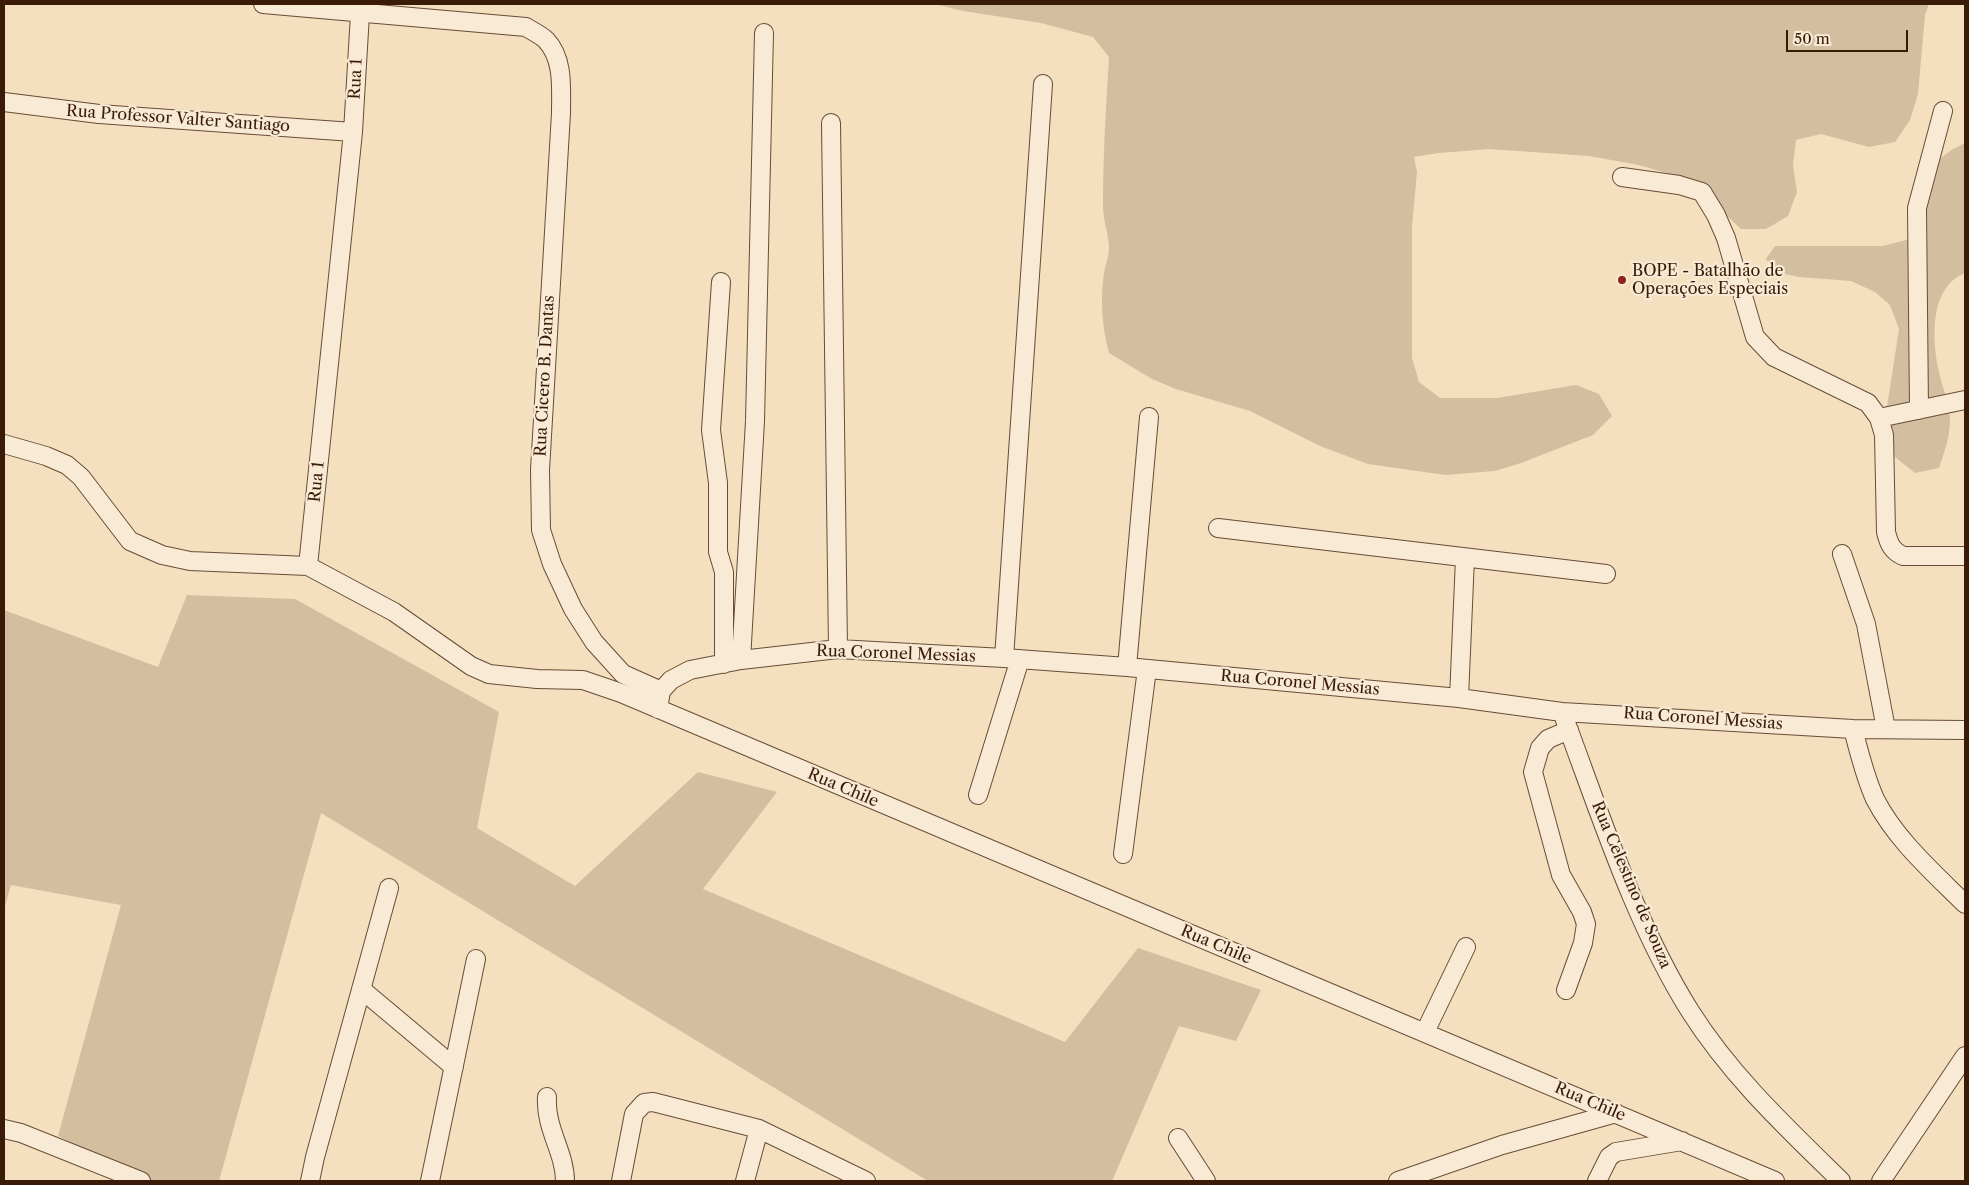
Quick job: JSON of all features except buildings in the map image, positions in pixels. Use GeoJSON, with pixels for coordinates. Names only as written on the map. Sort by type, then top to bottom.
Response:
{"type":"FeatureCollection","features":[{"type":"Feature","properties":{"kind":"street"},"geometry":{"type":"LineString","coordinates":[[263,4],[360,14]]}},
{"type":"Feature","properties":{"kind":"street","name":"Rua Cicero B. Dantas"},"geometry":{"type":"LineString","coordinates":[[360,14],[526,27],[545,39],[556,54],[562,81],[540,470],[541,530],[552,564],[573,609],[594,642],[623,674],[661,691]]}},
{"type":"Feature","properties":{"kind":"street","name":"Rua 1"},"geometry":{"type":"LineString","coordinates":[[308,566],[353,132],[360,14]]}},
{"type":"Feature","properties":{"kind":"street"},"geometry":{"type":"LineString","coordinates":[[741,660],[755,421],[764,33]]}},
{"type":"Feature","properties":{"kind":"street"},"geometry":{"type":"LineString","coordinates":[[978,795],[1012,658],[1043,84]]}},
{"type":"Feature","properties":{"kind":"street","name":"Rua Professor Valter Santiago"},"geometry":{"type":"LineString","coordinates":[[4,102],[99,114],[353,132]]}},
{"type":"Feature","properties":{"kind":"street"},"geometry":{"type":"LineString","coordinates":[[1919,410],[1918,208],[1943,111]]}},
{"type":"Feature","properties":{"kind":"street"},"geometry":{"type":"LineString","coordinates":[[831,123],[838,649]]}},
{"type":"Feature","properties":{"kind":"street"},"geometry":{"type":"LineString","coordinates":[[1622,177],[1678,185],[1702,192],[1716,215],[1726,238],[1755,338],[1774,357],[1868,403],[1879,418],[1884,435],[1886,532],[1889,544],[1895,552],[1903,556],[1965,556]]}},
{"type":"Feature","properties":{"kind":"street"},"geometry":{"type":"LineString","coordinates":[[721,282],[711,430],[718,483],[718,552],[724,572],[724,664]]}},
{"type":"Feature","properties":{"kind":"street"},"geometry":{"type":"LineString","coordinates":[[1879,418],[1965,400]]}},
{"type":"Feature","properties":{"kind":"street"},"geometry":{"type":"LineString","coordinates":[[1127,667],[1149,417]]}},
{"type":"Feature","properties":{"kind":"street"},"geometry":{"type":"LineString","coordinates":[[4,444],[46,456],[67,466],[81,477],[130,541],[162,555],[190,561],[308,566],[394,612],[471,666],[489,674],[537,679],[582,680],[621,693],[658,710],[661,691]]}},
{"type":"Feature","properties":{"kind":"street"},"geometry":{"type":"LineString","coordinates":[[1218,528],[1606,574]]}},
{"type":"Feature","properties":{"kind":"street"},"geometry":{"type":"LineString","coordinates":[[1842,554],[1866,624],[1886,729]]}},
{"type":"Feature","properties":{"kind":"street"},"geometry":{"type":"LineString","coordinates":[[1459,698],[1466,558]]}},
{"type":"Feature","properties":{"kind":"street","name":"Rua Coronel Messias"},"geometry":{"type":"LineString","coordinates":[[661,691],[671,680],[690,670],[741,660],[838,649],[1012,658],[1127,667],[1459,698],[1562,712],[1853,729],[1965,730]]}},
{"type":"Feature","properties":{"kind":"street"},"geometry":{"type":"LineString","coordinates":[[1123,854],[1147,669]]}},
{"type":"Feature","properties":{"kind":"street","name":"Rua Chile"},"geometry":{"type":"LineString","coordinates":[[658,710],[1775,1181]]}},
{"type":"Feature","properties":{"kind":"street","name":"Rua Celestino de Souza"},"geometry":{"type":"LineString","coordinates":[[1562,712],[1639,911],[1665,968],[1690,1012],[1752,1093],[1841,1181]]}},
{"type":"Feature","properties":{"kind":"street"},"geometry":{"type":"LineString","coordinates":[[1853,729],[1875,799],[1892,827],[1918,857],[1965,904]]}},
{"type":"Feature","properties":{"kind":"street"},"geometry":{"type":"LineString","coordinates":[[1566,990],[1583,943],[1586,924],[1582,912],[1561,875],[1533,772],[1540,748],[1548,739],[1569,730]]}},
{"type":"Feature","properties":{"kind":"street"},"geometry":{"type":"LineString","coordinates":[[310,1181],[389,888]]}},
{"type":"Feature","properties":{"kind":"street"},"geometry":{"type":"LineString","coordinates":[[1425,1032],[1466,947]]}},
{"type":"Feature","properties":{"kind":"street"},"geometry":{"type":"LineString","coordinates":[[430,1181],[476,959]]}},
{"type":"Feature","properties":{"kind":"street"},"geometry":{"type":"LineString","coordinates":[[361,989],[454,1067]]}},
{"type":"Feature","properties":{"kind":"street"},"geometry":{"type":"LineString","coordinates":[[1881,1181],[1965,1056]]}},
{"type":"Feature","properties":{"kind":"street"},"geometry":{"type":"LineString","coordinates":[[547,1097],[546,1114],[562,1164],[565,1181]]}},
{"type":"Feature","properties":{"kind":"street"},"geometry":{"type":"LineString","coordinates":[[620,1181],[634,1114],[644,1103],[653,1102],[759,1129],[866,1181]]}},
{"type":"Feature","properties":{"kind":"street"},"geometry":{"type":"LineString","coordinates":[[1398,1181],[1502,1145],[1616,1113]]}},
{"type":"Feature","properties":{"kind":"street"},"geometry":{"type":"LineString","coordinates":[[4,1129],[21,1133],[141,1181]]}},
{"type":"Feature","properties":{"kind":"street"},"geometry":{"type":"LineString","coordinates":[[746,1181],[759,1129]]}},
{"type":"Feature","properties":{"kind":"street"},"geometry":{"type":"LineString","coordinates":[[1178,1138],[1206,1181]]}},
{"type":"Feature","properties":{"kind":"street"},"geometry":{"type":"LineString","coordinates":[[1597,1181],[1609,1157],[1616,1152],[1682,1141]]}},
{"type":"Feature","properties":{"kind":"shaded area"},"geometry":{"type":"Polygon","coordinates":[[[935,4],[1929,4],[1925,15],[1918,94],[1910,120],[1895,142],[1869,147],[1821,134],[1796,140],[1793,165],[1797,192],[1788,216],[1766,229],[1741,229],[1687,179],[1639,165],[1589,156],[1489,149],[1414,157],[1417,172],[1412,226],[1412,358],[1419,382],[1440,398],[1497,398],[1576,385],[1599,394],[1612,416],[1593,435],[1521,463],[1495,471],[1445,475],[1368,464],[1320,446],[1250,411],[1176,389],[1152,379],[1109,353],[1103,323],[1102,303],[1104,273],[1109,251],[1103,206],[1109,57],[1093,37],[1041,23],[963,11],[935,4]]]}},
{"type":"Feature","properties":{"kind":"shaded area"},"geometry":{"type":"Polygon","coordinates":[[[1965,143],[1965,273],[1953,280],[1945,290],[1939,302],[1935,330],[1935,345],[1940,378],[1950,414],[1949,433],[1939,468],[1915,473],[1895,457],[1887,432],[1887,407],[1899,329],[1890,305],[1875,292],[1851,281],[1799,277],[1775,272],[1766,259],[1775,246],[1883,246],[1910,239],[1931,165],[1965,143]]]}},
{"type":"Feature","properties":{"kind":"shaded area"},"geometry":{"type":"Polygon","coordinates":[[[187,595],[295,599],[499,712],[477,828],[575,886],[698,772],[777,792],[703,889],[1065,1042],[1138,948],[1261,990],[1236,1041],[1179,1026],[1112,1181],[928,1181],[321,813],[219,1181],[152,1181],[58,1136],[121,905],[11,885],[4,910],[4,610],[158,667],[187,595]]]}},
{"type":"Feature","properties":{"kind":"place","name":"BOPE - Batalhão de Operações Especiais"},"geometry":{"type":"Point","coordinates":[1622,280]}}]}
